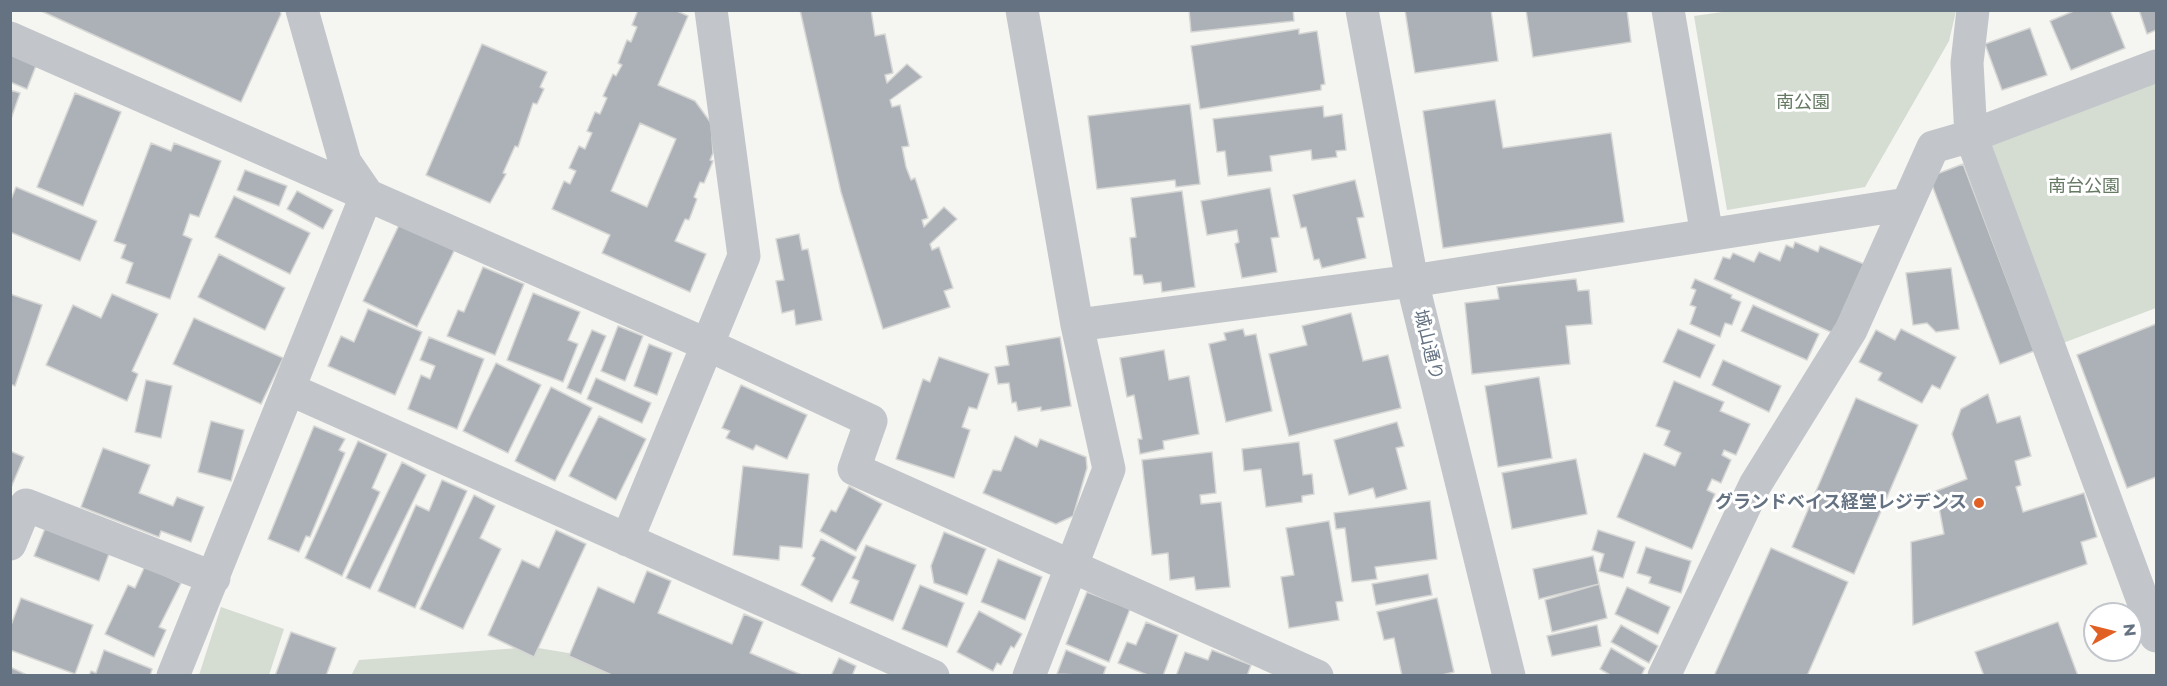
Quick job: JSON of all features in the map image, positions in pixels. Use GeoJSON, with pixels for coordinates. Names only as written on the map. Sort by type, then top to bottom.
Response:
{"type":"FeatureCollection","features":[{"type":"Feature","properties":{"kind":"street"},"geometry":{"type":"LineString","coordinates":[[302,10],[345,162],[367,194]]}},
{"type":"Feature","properties":{"kind":"street"},"geometry":{"type":"LineString","coordinates":[[627,540],[744,256],[711,10]]}},
{"type":"Feature","properties":{"kind":"street"},"geometry":{"type":"LineString","coordinates":[[1022,10],[1077,325],[1109,469],[1029,675]]}},
{"type":"Feature","properties":{"kind":"street","name":"城山通り"},"geometry":{"type":"LineString","coordinates":[[1362,10],[1412,281],[1509,675]]}},
{"type":"Feature","properties":{"kind":"street"},"geometry":{"type":"LineString","coordinates":[[1668,10],[1707,235]]}},
{"type":"Feature","properties":{"kind":"street"},"geometry":{"type":"LineString","coordinates":[[1973,10],[1967,63],[1971,136],[2157,636]]}},
{"type":"Feature","properties":{"kind":"street"},"geometry":{"type":"LineString","coordinates":[[10,38],[708,345],[871,421],[854,469],[1317,675]]}},
{"type":"Feature","properties":{"kind":"street"},"geometry":{"type":"LineString","coordinates":[[1664,675],[1755,486],[1851,330],[1933,147],[1971,136],[2157,66]]}},
{"type":"Feature","properties":{"kind":"street"},"geometry":{"type":"LineString","coordinates":[[173,675],[367,194]]}},
{"type":"Feature","properties":{"kind":"street"},"geometry":{"type":"LineString","coordinates":[[1077,325],[1412,281],[1907,204]]}},
{"type":"Feature","properties":{"kind":"street"},"geometry":{"type":"LineString","coordinates":[[289,389],[933,675]]}},
{"type":"Feature","properties":{"kind":"street"},"geometry":{"type":"LineString","coordinates":[[10,544],[26,505],[214,578]]}},
{"type":"Feature","properties":{"kind":"green space","name":"南公園"},"geometry":{"type":"Polygon","coordinates":[[[1736,10],[1956,11],[1949,41],[1865,187],[1727,210],[1694,16],[1736,10]]]}},
{"type":"Feature","properties":{"kind":"green space","name":"南台公園"},"geometry":{"type":"Polygon","coordinates":[[[2156,83],[2156,308],[2063,343],[1991,143],[2156,83]]]}},
{"type":"Feature","properties":{"kind":"green space"},"geometry":{"type":"Polygon","coordinates":[[[221,607],[284,629],[269,675],[199,675],[221,607]]]}},
{"type":"Feature","properties":{"kind":"green space"},"geometry":{"type":"Polygon","coordinates":[[[532,647],[647,666],[663,676],[351,676],[359,660],[532,647]]]}},
{"type":"Feature","properties":{"kind":"building"},"geometry":{"type":"Polygon","coordinates":[[[39,10],[280,10],[281,14],[241,102],[39,10]]]}},
{"type":"Feature","properties":{"kind":"building"},"geometry":{"type":"Polygon","coordinates":[[[638,10],[675,10],[688,16],[658,85],[695,101],[711,123],[713,153],[710,160],[713,161],[704,183],[700,182],[694,197],[697,199],[689,220],[685,219],[675,241],[706,254],[690,292],[602,253],[610,235],[552,209],[564,181],[570,184],[576,171],[569,168],[579,146],[585,149],[592,133],[587,131],[595,112],[600,114],[607,98],[603,96],[613,74],[616,76],[622,65],[618,63],[627,40],[631,42],[637,27],[632,25],[638,10]],[[640,123],[611,191],[647,207],[676,139],[640,123]]]}},
{"type":"Feature","properties":{"kind":"building"},"geometry":{"type":"Polygon","coordinates":[[[800,10],[871,10],[875,36],[885,34],[893,73],[885,75],[887,83],[907,64],[922,77],[890,100],[892,107],[900,105],[909,146],[902,147],[906,167],[911,180],[915,178],[928,218],[922,220],[924,227],[944,207],[957,219],[930,244],[932,250],[939,247],[953,288],[944,291],[950,307],[883,329],[841,192],[800,10]]]}},
{"type":"Feature","properties":{"kind":"building"},"geometry":{"type":"Polygon","coordinates":[[[1189,10],[1293,10],[1294,21],[1191,32],[1189,10]]]}},
{"type":"Feature","properties":{"kind":"building"},"geometry":{"type":"Polygon","coordinates":[[[1405,10],[1491,10],[1498,61],[1415,73],[1405,10]]]}},
{"type":"Feature","properties":{"kind":"building"},"geometry":{"type":"Polygon","coordinates":[[[1526,10],[1627,10],[1631,42],[1533,57],[1526,10]]]}},
{"type":"Feature","properties":{"kind":"building"},"geometry":{"type":"Polygon","coordinates":[[[2076,10],[2110,10],[2125,48],[2071,70],[2050,21],[2076,10]]]}},
{"type":"Feature","properties":{"kind":"building"},"geometry":{"type":"Polygon","coordinates":[[[2139,10],[2156,10],[2156,30],[2147,34],[2139,10]]]}},
{"type":"Feature","properties":{"kind":"building"},"geometry":{"type":"Polygon","coordinates":[[[2030,28],[2047,75],[2002,90],[1985,44],[2030,28]]]}},
{"type":"Feature","properties":{"kind":"building"},"geometry":{"type":"Polygon","coordinates":[[[1299,29],[1299,34],[1317,31],[1325,84],[1321,85],[1321,90],[1200,109],[1191,46],[1299,29]]]}},
{"type":"Feature","properties":{"kind":"building"},"geometry":{"type":"Polygon","coordinates":[[[482,44],[547,72],[540,87],[544,89],[537,104],[533,103],[518,147],[515,146],[503,173],[506,174],[490,203],[426,175],[482,44]]]}},
{"type":"Feature","properties":{"kind":"building"},"geometry":{"type":"Polygon","coordinates":[[[10,53],[37,63],[27,89],[10,82],[10,53]]]}},
{"type":"Feature","properties":{"kind":"building"},"geometry":{"type":"Polygon","coordinates":[[[10,90],[20,93],[11,119],[10,119],[10,90]]]}},
{"type":"Feature","properties":{"kind":"building"},"geometry":{"type":"Polygon","coordinates":[[[75,93],[121,112],[83,206],[37,187],[75,93]]]}},
{"type":"Feature","properties":{"kind":"building"},"geometry":{"type":"Polygon","coordinates":[[[1495,100],[1503,148],[1611,133],[1624,222],[1443,248],[1423,111],[1495,100]]]}},
{"type":"Feature","properties":{"kind":"building"},"geometry":{"type":"Polygon","coordinates":[[[1190,104],[1200,184],[1176,187],[1175,180],[1097,189],[1088,116],[1190,104]]]}},
{"type":"Feature","properties":{"kind":"building"},"geometry":{"type":"Polygon","coordinates":[[[1323,106],[1324,117],[1342,114],[1346,150],[1336,151],[1337,157],[1312,160],[1311,150],[1270,156],[1272,171],[1228,176],[1225,151],[1217,152],[1213,119],[1323,106]]]}},
{"type":"Feature","properties":{"kind":"building"},"geometry":{"type":"Polygon","coordinates":[[[151,143],[171,151],[174,143],[221,161],[199,217],[190,214],[183,235],[192,239],[170,299],[126,283],[133,263],[121,258],[126,245],[114,241],[151,143]]]}},
{"type":"Feature","properties":{"kind":"building"},"geometry":{"type":"Polygon","coordinates":[[[1963,164],[2034,351],[2000,364],[1929,177],[1963,164]]]}},
{"type":"Feature","properties":{"kind":"building"},"geometry":{"type":"Polygon","coordinates":[[[245,170],[287,186],[279,206],[237,190],[245,170]]]}},
{"type":"Feature","properties":{"kind":"building"},"geometry":{"type":"Polygon","coordinates":[[[1355,180],[1364,217],[1357,218],[1366,258],[1322,268],[1319,259],[1314,260],[1306,227],[1301,228],[1293,195],[1355,180]]]}},
{"type":"Feature","properties":{"kind":"building"},"geometry":{"type":"Polygon","coordinates":[[[16,187],[97,221],[80,261],[10,232],[10,202],[16,187]]]}},
{"type":"Feature","properties":{"kind":"building"},"geometry":{"type":"Polygon","coordinates":[[[1270,188],[1279,237],[1271,238],[1277,272],[1242,278],[1235,244],[1239,242],[1237,230],[1207,235],[1201,201],[1270,188]]]}},
{"type":"Feature","properties":{"kind":"building"},"geometry":{"type":"Polygon","coordinates":[[[297,191],[333,210],[323,229],[287,209],[297,191]]]}},
{"type":"Feature","properties":{"kind":"building"},"geometry":{"type":"Polygon","coordinates":[[[1182,191],[1195,287],[1162,292],[1161,282],[1144,284],[1142,275],[1134,275],[1130,238],[1136,237],[1131,198],[1182,191]]]}},
{"type":"Feature","properties":{"kind":"building"},"geometry":{"type":"Polygon","coordinates":[[[234,196],[310,233],[290,274],[215,237],[234,196]]]}},
{"type":"Feature","properties":{"kind":"building"},"geometry":{"type":"Polygon","coordinates":[[[400,223],[455,249],[417,327],[363,301],[400,223]]]}},
{"type":"Feature","properties":{"kind":"building"},"geometry":{"type":"Polygon","coordinates":[[[799,234],[802,250],[808,249],[822,320],[796,325],[794,310],[782,313],[776,281],[784,280],[776,239],[799,234]]]}},
{"type":"Feature","properties":{"kind":"building"},"geometry":{"type":"Polygon","coordinates":[[[1795,242],[1818,252],[1820,246],[1864,264],[1833,333],[1714,279],[1723,257],[1730,259],[1733,253],[1754,262],[1759,252],[1780,261],[1786,245],[1793,248],[1795,242]]]}},
{"type":"Feature","properties":{"kind":"building"},"geometry":{"type":"Polygon","coordinates":[[[219,254],[285,288],[265,330],[198,297],[219,254]]]}},
{"type":"Feature","properties":{"kind":"building"},"geometry":{"type":"Polygon","coordinates":[[[483,267],[524,284],[495,355],[447,336],[458,310],[464,312],[483,267]]]}},
{"type":"Feature","properties":{"kind":"building"},"geometry":{"type":"Polygon","coordinates":[[[1951,268],[1959,329],[1936,332],[1927,323],[1913,325],[1906,273],[1951,268]]]}},
{"type":"Feature","properties":{"kind":"building"},"geometry":{"type":"Polygon","coordinates":[[[1576,279],[1578,291],[1589,290],[1592,324],[1566,326],[1570,364],[1472,374],[1465,303],[1499,299],[1497,287],[1576,279]]]}},
{"type":"Feature","properties":{"kind":"building"},"geometry":{"type":"Polygon","coordinates":[[[1695,279],[1732,295],[1731,298],[1741,302],[1732,325],[1725,323],[1720,337],[1690,324],[1696,307],[1690,305],[1696,290],[1691,288],[1695,279]]]}},
{"type":"Feature","properties":{"kind":"building"},"geometry":{"type":"Polygon","coordinates":[[[533,293],[580,312],[568,340],[578,344],[563,382],[507,360],[533,293]]]}},
{"type":"Feature","properties":{"kind":"building"},"geometry":{"type":"Polygon","coordinates":[[[10,294],[42,305],[15,386],[10,384],[10,294]]]}},
{"type":"Feature","properties":{"kind":"building"},"geometry":{"type":"Polygon","coordinates":[[[112,294],[158,314],[132,371],[138,374],[127,401],[46,365],[73,305],[101,318],[112,294]]]}},
{"type":"Feature","properties":{"kind":"building"},"geometry":{"type":"Polygon","coordinates":[[[1753,305],[1819,334],[1807,360],[1741,331],[1753,305]]]}},
{"type":"Feature","properties":{"kind":"building"},"geometry":{"type":"Polygon","coordinates":[[[368,309],[422,332],[395,395],[328,366],[341,336],[354,342],[368,309]]]}},
{"type":"Feature","properties":{"kind":"building"},"geometry":{"type":"Polygon","coordinates":[[[1351,313],[1363,361],[1388,355],[1401,408],[1289,436],[1269,354],[1307,345],[1302,326],[1351,313]]]}},
{"type":"Feature","properties":{"kind":"building"},"geometry":{"type":"Polygon","coordinates":[[[194,318],[283,358],[261,404],[173,364],[194,318]]]}},
{"type":"Feature","properties":{"kind":"building"},"geometry":{"type":"Polygon","coordinates":[[[2156,324],[2156,477],[2127,488],[2077,355],[2156,324]]]}},
{"type":"Feature","properties":{"kind":"building"},"geometry":{"type":"Polygon","coordinates":[[[618,326],[643,336],[625,381],[601,371],[618,326]]]}},
{"type":"Feature","properties":{"kind":"building"},"geometry":{"type":"Polygon","coordinates":[[[1243,329],[1245,336],[1256,334],[1272,411],[1226,422],[1209,344],[1226,340],[1224,333],[1243,329]]]}},
{"type":"Feature","properties":{"kind":"building"},"geometry":{"type":"Polygon","coordinates":[[[1678,329],[1715,345],[1700,378],[1663,362],[1678,329]]]}},
{"type":"Feature","properties":{"kind":"building"},"geometry":{"type":"Polygon","coordinates":[[[1901,329],[1956,357],[1940,389],[1932,385],[1922,403],[1878,380],[1882,373],[1859,362],[1876,330],[1895,340],[1901,329]]]}},
{"type":"Feature","properties":{"kind":"building"},"geometry":{"type":"Polygon","coordinates":[[[592,330],[606,336],[581,394],[567,388],[592,330]]]}},
{"type":"Feature","properties":{"kind":"building"},"geometry":{"type":"Polygon","coordinates":[[[429,337],[484,359],[457,429],[408,409],[421,375],[430,379],[435,366],[420,360],[429,337]]]}},
{"type":"Feature","properties":{"kind":"building"},"geometry":{"type":"Polygon","coordinates":[[[1060,337],[1071,406],[1041,411],[1041,407],[1018,411],[1016,402],[1012,403],[1009,383],[998,384],[995,367],[1009,365],[1006,346],[1060,337]]]}},
{"type":"Feature","properties":{"kind":"building"},"geometry":{"type":"Polygon","coordinates":[[[649,344],[672,353],[657,395],[634,386],[649,344]]]}},
{"type":"Feature","properties":{"kind":"building"},"geometry":{"type":"Polygon","coordinates":[[[1164,350],[1169,380],[1189,376],[1199,434],[1163,441],[1164,449],[1140,454],[1138,439],[1142,439],[1134,395],[1127,397],[1120,358],[1164,350]]]}},
{"type":"Feature","properties":{"kind":"building"},"geometry":{"type":"Polygon","coordinates":[[[939,357],[989,374],[977,409],[969,407],[962,427],[970,430],[954,478],[896,459],[923,379],[930,382],[939,357]]]}},
{"type":"Feature","properties":{"kind":"building"},"geometry":{"type":"Polygon","coordinates":[[[1723,360],[1781,386],[1769,412],[1712,385],[1723,360]]]}},
{"type":"Feature","properties":{"kind":"building"},"geometry":{"type":"Polygon","coordinates":[[[496,363],[541,385],[508,453],[463,431],[496,363]]]}},
{"type":"Feature","properties":{"kind":"building"},"geometry":{"type":"Polygon","coordinates":[[[1539,377],[1552,458],[1498,467],[1485,386],[1539,377]]]}},
{"type":"Feature","properties":{"kind":"building"},"geometry":{"type":"Polygon","coordinates":[[[596,378],[651,403],[642,423],[587,399],[596,378]]]}},
{"type":"Feature","properties":{"kind":"building"},"geometry":{"type":"Polygon","coordinates":[[[146,380],[172,386],[161,438],[135,432],[146,380]]]}},
{"type":"Feature","properties":{"kind":"building"},"geometry":{"type":"Polygon","coordinates":[[[1674,381],[1724,402],[1720,411],[1750,424],[1736,455],[1724,450],[1722,455],[1731,460],[1721,483],[1712,479],[1707,490],[1715,494],[1692,549],[1617,517],[1644,453],[1675,466],[1681,453],[1664,445],[1670,431],[1656,426],[1674,381]]]}},
{"type":"Feature","properties":{"kind":"building"},"geometry":{"type":"Polygon","coordinates":[[[741,385],[807,415],[787,459],[756,445],[753,450],[726,438],[730,431],[722,428],[741,385]]]}},
{"type":"Feature","properties":{"kind":"building"},"geometry":{"type":"Polygon","coordinates":[[[551,387],[592,408],[555,481],[515,461],[551,387]]]}},
{"type":"Feature","properties":{"kind":"building","name":"グランドベイス経堂レジデンス"},"geometry":{"type":"Polygon","coordinates":[[[1988,394],[1997,423],[2020,416],[2031,456],[2015,461],[2021,485],[2016,487],[2023,512],[2084,493],[2097,537],[2081,542],[2087,564],[1913,625],[1911,542],[1944,534],[1936,491],[1967,479],[1952,434],[1961,409],[1988,394]]]}},
{"type":"Feature","properties":{"kind":"building"},"geometry":{"type":"Polygon","coordinates":[[[1856,398],[1918,425],[1854,574],[1792,547],[1856,398]]]}},
{"type":"Feature","properties":{"kind":"building"},"geometry":{"type":"Polygon","coordinates":[[[599,416],[646,439],[616,500],[569,476],[599,416]]]}},
{"type":"Feature","properties":{"kind":"building"},"geometry":{"type":"Polygon","coordinates":[[[211,421],[244,430],[231,481],[198,472],[211,421]]]}},
{"type":"Feature","properties":{"kind":"building"},"geometry":{"type":"Polygon","coordinates":[[[1397,422],[1404,446],[1396,448],[1407,489],[1376,498],[1373,488],[1349,495],[1334,440],[1397,422]]]}},
{"type":"Feature","properties":{"kind":"building"},"geometry":{"type":"Polygon","coordinates":[[[314,426],[345,439],[339,450],[345,453],[310,537],[306,536],[299,552],[268,539],[314,426]]]}},
{"type":"Feature","properties":{"kind":"building"},"geometry":{"type":"Polygon","coordinates":[[[1015,436],[1037,447],[1040,439],[1086,457],[1087,468],[1073,516],[1056,524],[983,493],[993,470],[1001,471],[1015,436]]]}},
{"type":"Feature","properties":{"kind":"building"},"geometry":{"type":"Polygon","coordinates":[[[358,441],[387,454],[372,488],[380,492],[342,576],[305,558],[358,441]]]}},
{"type":"Feature","properties":{"kind":"building"},"geometry":{"type":"Polygon","coordinates":[[[1299,442],[1303,475],[1312,474],[1314,494],[1302,496],[1302,502],[1266,507],[1261,469],[1244,471],[1242,449],[1299,442]]]}},
{"type":"Feature","properties":{"kind":"building"},"geometry":{"type":"Polygon","coordinates":[[[103,448],[150,465],[139,493],[173,506],[177,497],[204,507],[191,542],[161,531],[159,537],[81,507],[103,448]]]}},
{"type":"Feature","properties":{"kind":"building"},"geometry":{"type":"Polygon","coordinates":[[[10,451],[24,457],[10,490],[10,451]]]}},
{"type":"Feature","properties":{"kind":"building"},"geometry":{"type":"Polygon","coordinates":[[[1212,452],[1216,493],[1200,495],[1201,504],[1221,502],[1230,587],[1196,590],[1194,577],[1170,580],[1168,553],[1152,555],[1142,460],[1212,452]]]}},
{"type":"Feature","properties":{"kind":"building"},"geometry":{"type":"Polygon","coordinates":[[[1576,459],[1587,514],[1512,529],[1502,473],[1576,459]]]}},
{"type":"Feature","properties":{"kind":"building"},"geometry":{"type":"Polygon","coordinates":[[[402,462],[426,475],[370,589],[346,578],[402,462]]]}},
{"type":"Feature","properties":{"kind":"building"},"geometry":{"type":"Polygon","coordinates":[[[743,466],[809,474],[802,548],[780,546],[779,560],[733,555],[743,466]]]}},
{"type":"Feature","properties":{"kind":"building"},"geometry":{"type":"Polygon","coordinates":[[[442,480],[467,491],[415,608],[378,591],[416,505],[429,511],[442,480]]]}},
{"type":"Feature","properties":{"kind":"building"},"geometry":{"type":"Polygon","coordinates":[[[849,486],[882,504],[856,551],[820,531],[831,510],[836,512],[849,486]]]}},
{"type":"Feature","properties":{"kind":"building"},"geometry":{"type":"Polygon","coordinates":[[[474,495],[495,506],[480,538],[501,549],[463,629],[420,609],[474,495]]]}},
{"type":"Feature","properties":{"kind":"building"},"geometry":{"type":"Polygon","coordinates":[[[1430,501],[1437,559],[1375,567],[1377,579],[1352,582],[1345,528],[1336,529],[1334,513],[1430,501]]]}},
{"type":"Feature","properties":{"kind":"building"},"geometry":{"type":"Polygon","coordinates":[[[1329,521],[1343,601],[1336,602],[1339,620],[1289,628],[1281,577],[1294,575],[1286,528],[1329,521]]]}},
{"type":"Feature","properties":{"kind":"building"},"geometry":{"type":"Polygon","coordinates":[[[46,526],[110,551],[99,581],[34,556],[46,526]]]}},
{"type":"Feature","properties":{"kind":"building"},"geometry":{"type":"Polygon","coordinates":[[[556,530],[586,544],[534,657],[488,635],[522,560],[539,568],[556,530]]]}},
{"type":"Feature","properties":{"kind":"building"},"geometry":{"type":"Polygon","coordinates":[[[1598,530],[1635,542],[1623,578],[1599,571],[1604,554],[1592,550],[1598,530]]]}},
{"type":"Feature","properties":{"kind":"building"},"geometry":{"type":"Polygon","coordinates":[[[944,532],[986,549],[967,595],[934,583],[931,566],[944,532]]]}},
{"type":"Feature","properties":{"kind":"building"},"geometry":{"type":"Polygon","coordinates":[[[821,539],[856,557],[832,602],[801,585],[815,558],[812,556],[821,539]]]}},
{"type":"Feature","properties":{"kind":"building"},"geometry":{"type":"Polygon","coordinates":[[[866,545],[916,565],[893,621],[850,603],[859,581],[852,578],[866,545]]]}},
{"type":"Feature","properties":{"kind":"building"},"geometry":{"type":"Polygon","coordinates":[[[1646,547],[1691,561],[1681,593],[1649,583],[1651,577],[1637,573],[1646,547]]]}},
{"type":"Feature","properties":{"kind":"building"},"geometry":{"type":"Polygon","coordinates":[[[1771,548],[1848,582],[1807,676],[1714,676],[1771,548]]]}},
{"type":"Feature","properties":{"kind":"building"},"geometry":{"type":"Polygon","coordinates":[[[1593,556],[1599,584],[1539,599],[1533,569],[1593,556]]]}},
{"type":"Feature","properties":{"kind":"building"},"geometry":{"type":"Polygon","coordinates":[[[998,559],[1042,577],[1025,620],[981,602],[998,559]]]}},
{"type":"Feature","properties":{"kind":"building"},"geometry":{"type":"Polygon","coordinates":[[[145,566],[181,583],[159,627],[166,630],[154,657],[105,634],[128,585],[135,588],[145,566]]]}},
{"type":"Feature","properties":{"kind":"building"},"geometry":{"type":"Polygon","coordinates":[[[647,571],[671,581],[658,613],[732,644],[744,614],[763,622],[750,653],[804,676],[614,676],[569,656],[598,587],[634,603],[647,571]]]}},
{"type":"Feature","properties":{"kind":"building"},"geometry":{"type":"Polygon","coordinates":[[[1428,574],[1432,595],[1376,605],[1372,584],[1428,574]]]}},
{"type":"Feature","properties":{"kind":"building"},"geometry":{"type":"Polygon","coordinates":[[[1599,584],[1607,618],[1552,632],[1545,600],[1599,584]]]}},
{"type":"Feature","properties":{"kind":"building"},"geometry":{"type":"Polygon","coordinates":[[[920,585],[964,603],[947,647],[902,629],[920,585]]]}},
{"type":"Feature","properties":{"kind":"building"},"geometry":{"type":"Polygon","coordinates":[[[1627,587],[1670,607],[1658,634],[1615,614],[1627,587]]]}},
{"type":"Feature","properties":{"kind":"building"},"geometry":{"type":"Polygon","coordinates":[[[1087,592],[1130,609],[1109,662],[1066,644],[1087,592]]]}},
{"type":"Feature","properties":{"kind":"building"},"geometry":{"type":"Polygon","coordinates":[[[21,598],[93,625],[75,674],[10,650],[10,628],[21,598]]]}},
{"type":"Feature","properties":{"kind":"building"},"geometry":{"type":"Polygon","coordinates":[[[1437,598],[1454,672],[1438,676],[1402,676],[1394,638],[1384,640],[1377,612],[1437,598]]]}},
{"type":"Feature","properties":{"kind":"building"},"geometry":{"type":"Polygon","coordinates":[[[979,611],[1022,634],[1014,648],[1011,646],[1001,665],[997,663],[993,671],[957,652],[979,611]]]}},
{"type":"Feature","properties":{"kind":"building"},"geometry":{"type":"Polygon","coordinates":[[[1146,622],[1178,635],[1163,676],[1150,676],[1118,663],[1127,642],[1136,645],[1146,622]]]}},
{"type":"Feature","properties":{"kind":"building"},"geometry":{"type":"Polygon","coordinates":[[[2058,622],[2078,676],[1984,676],[1975,652],[2058,622]]]}},
{"type":"Feature","properties":{"kind":"building"},"geometry":{"type":"Polygon","coordinates":[[[1597,625],[1601,646],[1552,656],[1547,636],[1597,625]]]}},
{"type":"Feature","properties":{"kind":"building"},"geometry":{"type":"Polygon","coordinates":[[[1621,625],[1658,646],[1649,663],[1611,642],[1621,625]]]}},
{"type":"Feature","properties":{"kind":"building"},"geometry":{"type":"Polygon","coordinates":[[[291,632],[336,648],[326,676],[275,676],[291,632]]]}},
{"type":"Feature","properties":{"kind":"building"},"geometry":{"type":"Polygon","coordinates":[[[1611,648],[1645,668],[1641,676],[1612,676],[1600,669],[1611,648]]]}},
{"type":"Feature","properties":{"kind":"building"},"geometry":{"type":"Polygon","coordinates":[[[104,650],[152,669],[150,676],[89,676],[91,671],[96,673],[104,650]]]}},
{"type":"Feature","properties":{"kind":"building"},"geometry":{"type":"Polygon","coordinates":[[[1066,650],[1106,667],[1103,676],[1057,674],[1066,650]]]}},
{"type":"Feature","properties":{"kind":"building"},"geometry":{"type":"Polygon","coordinates":[[[1212,650],[1251,665],[1247,676],[1176,676],[1185,652],[1208,660],[1212,650]]]}},
{"type":"Feature","properties":{"kind":"building"},"geometry":{"type":"Polygon","coordinates":[[[839,658],[856,666],[852,676],[831,676],[839,658]]]}},
{"type":"Feature","properties":{"kind":"building"},"geometry":{"type":"Polygon","coordinates":[[[10,667],[29,676],[10,676],[10,667]]]}},
{"type":"Feature","properties":{"kind":"place","name":"グランドベイス経堂レジデンス"},"geometry":{"type":"Point","coordinates":[1979,503]}}]}
